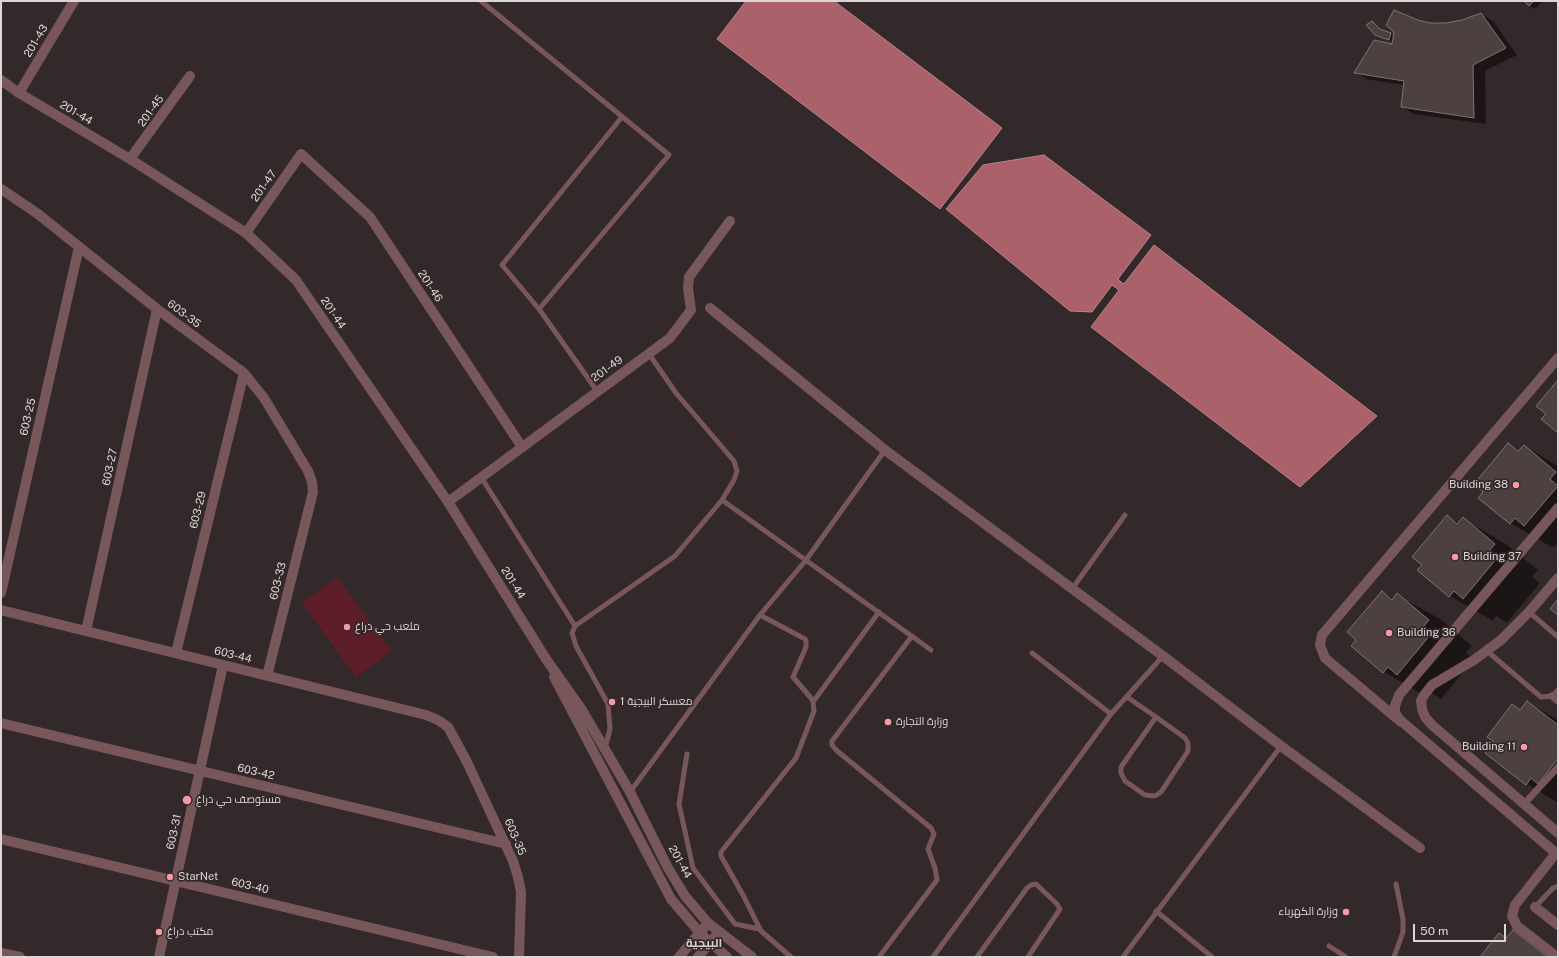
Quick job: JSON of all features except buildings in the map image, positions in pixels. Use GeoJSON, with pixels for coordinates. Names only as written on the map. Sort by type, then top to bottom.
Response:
{"type":"FeatureCollection","features":[{"type":"Feature","properties":{"kind":"street","name":"201-43"},"geometry":{"type":"LineString","coordinates":[[19,93],[74,1]]}},
{"type":"Feature","properties":{"kind":"street","name":"201-45"},"geometry":{"type":"LineString","coordinates":[[130,159],[190,76]]}},
{"type":"Feature","properties":{"kind":"street","name":"201-44"},"geometry":{"type":"LineString","coordinates":[[1,80],[19,93],[130,159],[246,233],[296,280],[448,502],[546,659],[582,710],[630,792],[672,874],[685,896],[708,923],[752,957]]}},
{"type":"Feature","properties":{"kind":"street","name":"201-47"},"geometry":{"type":"LineString","coordinates":[[246,233],[301,154]]}},
{"type":"Feature","properties":{"kind":"street","name":"201-46"},"geometry":{"type":"LineString","coordinates":[[301,154],[370,217],[522,447]]}},
{"type":"Feature","properties":{"kind":"street","name":"603-35"},"geometry":{"type":"LineString","coordinates":[[1,189],[38,214],[157,309],[244,373],[264,398],[308,471],[312,482],[313,492]]}},
{"type":"Feature","properties":{"kind":"street","name":"201-49"},"geometry":{"type":"LineString","coordinates":[[448,502],[670,338],[691,310],[688,288],[689,277],[730,221]]}},
{"type":"Feature","properties":{"kind":"street","name":"603-25"},"geometry":{"type":"LineString","coordinates":[[1,593],[79,247]]}},
{"type":"Feature","properties":{"kind":"street"},"geometry":{"type":"LineString","coordinates":[[710,308],[885,450],[1420,848]]}},
{"type":"Feature","properties":{"kind":"street","name":"603-27"},"geometry":{"type":"LineString","coordinates":[[86,631],[157,309]]}},
{"type":"Feature","properties":{"kind":"street"},"geometry":{"type":"LineString","coordinates":[[1557,957],[1517,926],[1512,916],[1515,905],[1557,854],[1325,658],[1320,645],[1322,635],[1558,358]]}},
{"type":"Feature","properties":{"kind":"street","name":"603-29"},"geometry":{"type":"LineString","coordinates":[[176,653],[244,373]]}},
{"type":"Feature","properties":{"kind":"street","name":"603-33"},"geometry":{"type":"LineString","coordinates":[[267,676],[313,492]]}},
{"type":"Feature","properties":{"kind":"street"},"geometry":{"type":"LineString","coordinates":[[1401,722],[1397,717],[1395,710],[1395,702],[1399,695],[1558,508]]}},
{"type":"Feature","properties":{"kind":"street"},"geometry":{"type":"LineString","coordinates":[[1558,578],[1529,612],[1501,640],[1487,651],[1432,685],[1421,701],[1425,717],[1432,725],[1558,833]]}},
{"type":"Feature","properties":{"kind":"street","name":"603-44"},"geometry":{"type":"LineString","coordinates":[[1,610],[426,715],[438,720],[448,727],[453,735]]}},
{"type":"Feature","properties":{"kind":"street","name":"201-44"},"geometry":{"type":"LineString","coordinates":[[546,659],[559,687],[670,899],[700,933],[727,957]]}},
{"type":"Feature","properties":{"kind":"street","name":"603-31"},"geometry":{"type":"LineString","coordinates":[[159,957],[224,665]]}},
{"type":"Feature","properties":{"kind":"street"},"geometry":{"type":"LineString","coordinates":[[1552,696],[1558,701]]}},
{"type":"Feature","properties":{"kind":"street","name":"603-42"},"geometry":{"type":"LineString","coordinates":[[1,723],[506,844]]}},
{"type":"Feature","properties":{"kind":"street","name":"603-35"},"geometry":{"type":"LineString","coordinates":[[453,735],[506,844],[518,877],[521,892],[519,957]]}},
{"type":"Feature","properties":{"kind":"street"},"geometry":{"type":"LineString","coordinates":[[1524,804],[1558,766]]}},
{"type":"Feature","properties":{"kind":"street","name":"603-40"},"geometry":{"type":"LineString","coordinates":[[1,839],[493,957]]}},
{"type":"Feature","properties":{"kind":"street"},"geometry":{"type":"LineString","coordinates":[[1536,908],[1558,925]]}},
{"type":"Feature","properties":{"kind":"street"},"geometry":{"type":"LineString","coordinates":[[679,957],[708,923]]}},
{"type":"Feature","properties":{"kind":"street"},"geometry":{"type":"LineString","coordinates":[[698,957],[719,932]]}},
{"type":"Feature","properties":{"kind":"street"},"geometry":{"type":"LineString","coordinates":[[1,953],[20,957]]}},
{"type":"Feature","properties":{"kind":"lane"},"geometry":{"type":"LineString","coordinates":[[481,1],[669,155],[539,310]]}},
{"type":"Feature","properties":{"kind":"lane"},"geometry":{"type":"LineString","coordinates":[[597,391],[539,310],[502,265],[622,117]]}},
{"type":"Feature","properties":{"kind":"lane"},"geometry":{"type":"LineString","coordinates":[[605,749],[610,729],[608,704],[576,646],[572,633],[575,626],[675,556],[722,500],[734,480],[737,471],[734,461],[676,393],[649,354]]}},
{"type":"Feature","properties":{"kind":"lane"},"geometry":{"type":"LineString","coordinates":[[630,792],[760,615],[806,560],[885,450]]}},
{"type":"Feature","properties":{"kind":"lane"},"geometry":{"type":"LineString","coordinates":[[481,477],[575,626]]}},
{"type":"Feature","properties":{"kind":"lane"},"geometry":{"type":"LineString","coordinates":[[722,500],[931,650]]}},
{"type":"Feature","properties":{"kind":"lane"},"geometry":{"type":"LineString","coordinates":[[1072,589],[1125,514]]}},
{"type":"Feature","properties":{"kind":"lane"},"geometry":{"type":"LineString","coordinates":[[813,702],[879,612]]}},
{"type":"Feature","properties":{"kind":"lane"},"geometry":{"type":"LineString","coordinates":[[1529,612],[1558,637]]}},
{"type":"Feature","properties":{"kind":"lane"},"geometry":{"type":"LineString","coordinates":[[760,615],[805,639],[806,647],[793,677],[813,702],[814,711],[796,758],[721,854],[759,929],[791,957]]}},
{"type":"Feature","properties":{"kind":"lane"},"geometry":{"type":"LineString","coordinates":[[879,957],[937,880],[935,868],[928,849],[934,834],[931,828],[836,750],[832,745],[832,740],[912,636]]}},
{"type":"Feature","properties":{"kind":"lane"},"geometry":{"type":"LineString","coordinates":[[1487,651],[1541,697],[1552,696],[1558,690]]}},
{"type":"Feature","properties":{"kind":"lane"},"geometry":{"type":"LineString","coordinates":[[1032,653],[1111,714]]}},
{"type":"Feature","properties":{"kind":"lane"},"geometry":{"type":"LineString","coordinates":[[933,957],[1111,714],[1162,656]]}},
{"type":"Feature","properties":{"kind":"lane"},"geometry":{"type":"LineString","coordinates":[[1127,697],[1156,717],[1184,738],[1188,743],[1188,751],[1161,792],[1155,796],[1145,795],[1125,781],[1121,773],[1121,767],[1156,717]]}},
{"type":"Feature","properties":{"kind":"lane"},"geometry":{"type":"LineString","coordinates":[[1123,957],[1281,746]]}},
{"type":"Feature","properties":{"kind":"lane"},"geometry":{"type":"LineString","coordinates":[[687,754],[679,804],[693,868],[735,924],[759,929]]}},
{"type":"Feature","properties":{"kind":"lane"},"geometry":{"type":"LineString","coordinates":[[977,957],[1027,888],[1036,884],[1058,904],[1060,909],[1028,957]]}},
{"type":"Feature","properties":{"kind":"lane"},"geometry":{"type":"LineString","coordinates":[[1394,957],[1403,932],[1403,919],[1396,884]]}},
{"type":"Feature","properties":{"kind":"lane"},"geometry":{"type":"LineString","coordinates":[[1536,908],[1553,888],[1558,886]]}},
{"type":"Feature","properties":{"kind":"lane"},"geometry":{"type":"LineString","coordinates":[[1156,911],[1212,957]]}},
{"type":"Feature","properties":{"kind":"lane"},"geometry":{"type":"LineString","coordinates":[[1329,946],[1346,957]]}},
{"type":"Feature","properties":{"kind":"shaded area"},"geometry":{"type":"Polygon","coordinates":[[[746,1],[834,1],[1002,128],[940,209],[717,39],[746,1]]]}},
{"type":"Feature","properties":{"kind":"shaded area"},"geometry":{"type":"Polygon","coordinates":[[[1044,155],[1151,235],[1118,279],[1121,282],[1124,284],[1154,245],[1377,416],[1300,487],[1091,327],[1119,290],[1112,285],[1092,312],[1070,311],[946,209],[983,165],[1044,155]]]}},
{"type":"Feature","properties":{"kind":"shaded area","name":"ملعب حي دراغ"},"geometry":{"type":"Polygon","coordinates":[[[337,577],[392,651],[356,677],[302,603],[337,577]]]}},
{"type":"Feature","properties":{"kind":"place","name":"Building 38"},"geometry":{"type":"Point","coordinates":[1516,485]}},
{"type":"Feature","properties":{"kind":"place","name":"Building 37"},"geometry":{"type":"Point","coordinates":[1455,557]}},
{"type":"Feature","properties":{"kind":"place","name":"ملعب حي دراغ"},"geometry":{"type":"Point","coordinates":[347,627]}},
{"type":"Feature","properties":{"kind":"place","name":"Building 36"},"geometry":{"type":"Point","coordinates":[1389,633]}},
{"type":"Feature","properties":{"kind":"place","name":"معسكر البيجية 1"},"geometry":{"type":"Point","coordinates":[612,702]}},
{"type":"Feature","properties":{"kind":"place","name":"وزارة التجارة"},"geometry":{"type":"Point","coordinates":[888,722]}},
{"type":"Feature","properties":{"kind":"place","name":"Building 11"},"geometry":{"type":"Point","coordinates":[1524,747]}},
{"type":"Feature","properties":{"kind":"place","name":"مستوصف حي دراغ"},"geometry":{"type":"Point","coordinates":[187,800]}},
{"type":"Feature","properties":{"kind":"place","name":"StarNet"},"geometry":{"type":"Point","coordinates":[170,877]}},
{"type":"Feature","properties":{"kind":"place","name":"وزارة الكهرباء"},"geometry":{"type":"Point","coordinates":[1346,912]}},
{"type":"Feature","properties":{"kind":"place","name":"مكتب دراغ"},"geometry":{"type":"Point","coordinates":[159,932]}},
{"type":"Feature","properties":{"kind":"district","name":"البيجية"},"geometry":{"type":"Point","coordinates":[704,943]}}]}
